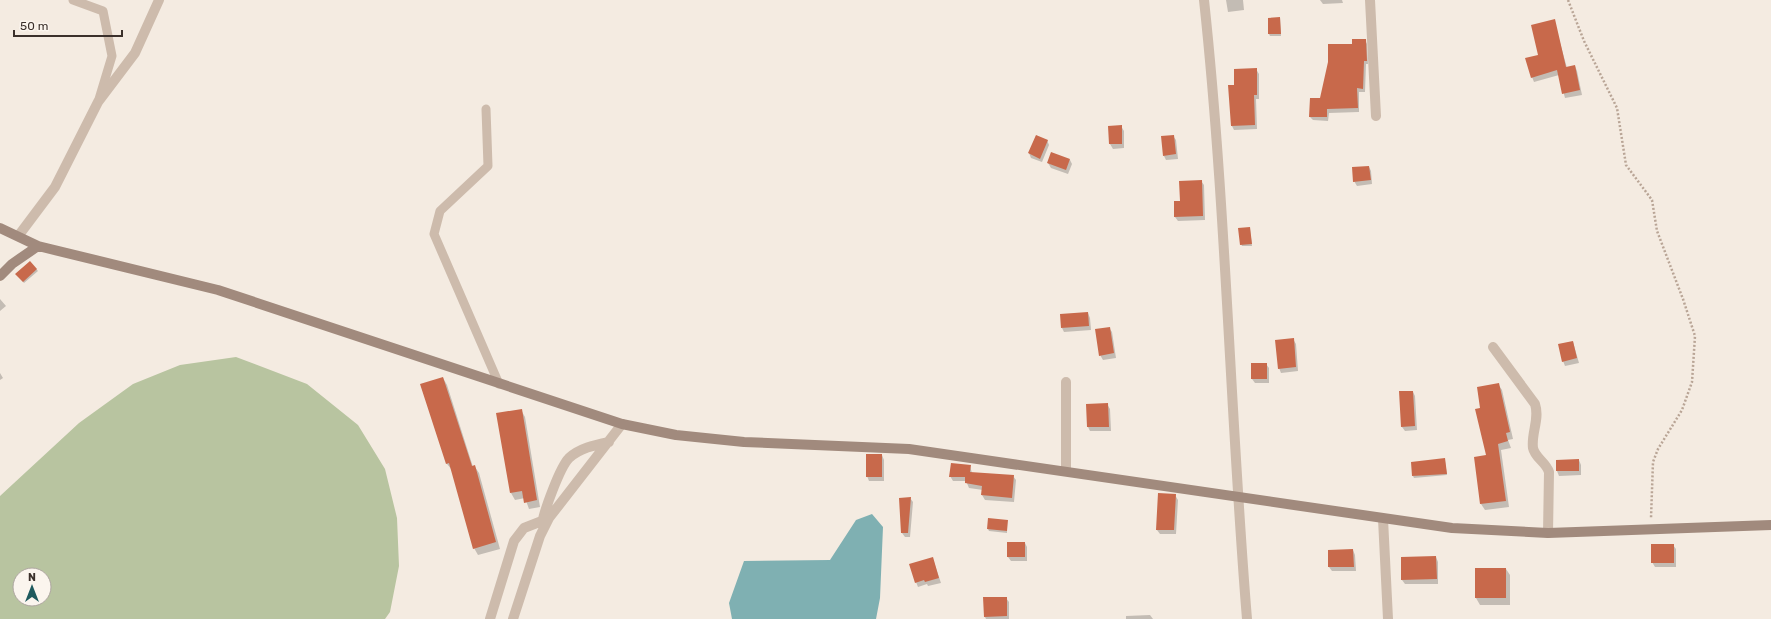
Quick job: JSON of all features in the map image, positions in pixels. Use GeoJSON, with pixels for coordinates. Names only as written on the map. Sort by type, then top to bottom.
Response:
{"type":"FeatureCollection","features":[{"type":"Feature","properties":{"kind":"street"},"geometry":{"type":"LineString","coordinates":[[19,235],[55,187],[98,102],[135,53],[158,0]]}},
{"type":"Feature","properties":{"kind":"street"},"geometry":{"type":"LineString","coordinates":[[1204,0],[1213,83],[1237,496],[1247,619]]}},
{"type":"Feature","properties":{"kind":"street"},"geometry":{"type":"LineString","coordinates":[[1370,0],[1376,116]]}},
{"type":"Feature","properties":{"kind":"street"},"geometry":{"type":"LineString","coordinates":[[0,228],[19,235],[38,246],[218,290],[622,424],[676,436],[744,442],[909,449],[1452,528],[1548,533],[1771,525]]}},
{"type":"Feature","properties":{"kind":"street"},"geometry":{"type":"LineString","coordinates":[[0,276],[12,264],[38,246]]}},
{"type":"Feature","properties":{"kind":"street"},"geometry":{"type":"LineString","coordinates":[[1493,347],[1535,404],[1538,412],[1533,448],[1536,454],[1547,465],[1549,472],[1548,533]]}},
{"type":"Feature","properties":{"kind":"street"},"geometry":{"type":"LineString","coordinates":[[1066,382],[1066,471]]}},
{"type":"Feature","properties":{"kind":"street"},"geometry":{"type":"LineString","coordinates":[[490,619],[514,541],[524,528],[546,519],[622,424]]}},
{"type":"Feature","properties":{"kind":"street"},"geometry":{"type":"LineString","coordinates":[[513,619],[558,478],[569,459],[587,447],[609,442]]}},
{"type":"Feature","properties":{"kind":"street"},"geometry":{"type":"LineString","coordinates":[[1383,519],[1388,619]]}},
{"type":"Feature","properties":{"kind":"lane"},"geometry":{"type":"LineString","coordinates":[[73,0],[103,11],[112,56],[98,102]]}},
{"type":"Feature","properties":{"kind":"lane"},"geometry":{"type":"LineString","coordinates":[[486,109],[488,166],[440,211],[434,234],[499,384]]}},
{"type":"Feature","properties":{"kind":"path"},"geometry":{"type":"LineString","coordinates":[[1568,0],[1584,40],[1617,108],[1626,164],[1652,200],[1657,231],[1683,299],[1695,336],[1692,382],[1682,410],[1658,449],[1653,462],[1651,529]]}},
{"type":"Feature","properties":{"kind":"green space"},"geometry":{"type":"Polygon","coordinates":[[[236,357],[307,384],[358,425],[385,469],[397,518],[399,566],[390,612],[385,619],[0,619],[0,496],[79,423],[133,384],[180,365],[236,357]]]}},
{"type":"Feature","properties":{"kind":"water"},"geometry":{"type":"Polygon","coordinates":[[[872,514],[883,527],[880,598],[876,619],[732,619],[729,603],[744,561],[830,560],[856,520],[872,514]]]}},
{"type":"Feature","properties":{"kind":"building"},"geometry":{"type":"Polygon","coordinates":[[[1280,17],[1281,34],[1268,34],[1268,18],[1280,17]]]}},
{"type":"Feature","properties":{"kind":"building"},"geometry":{"type":"Polygon","coordinates":[[[1555,19],[1566,67],[1575,65],[1580,90],[1562,94],[1557,70],[1531,78],[1525,58],[1538,55],[1531,25],[1555,19]]]}},
{"type":"Feature","properties":{"kind":"building"},"geometry":{"type":"Polygon","coordinates":[[[1352,39],[1366,39],[1367,61],[1364,61],[1363,89],[1357,88],[1358,108],[1327,109],[1327,117],[1309,117],[1310,98],[1320,98],[1328,62],[1328,44],[1352,44],[1352,39]]]}},
{"type":"Feature","properties":{"kind":"building"},"geometry":{"type":"Polygon","coordinates":[[[1257,68],[1257,95],[1254,95],[1255,125],[1231,126],[1228,85],[1234,85],[1234,69],[1257,68]]]}},
{"type":"Feature","properties":{"kind":"building"},"geometry":{"type":"Polygon","coordinates":[[[1122,125],[1122,144],[1109,144],[1108,126],[1122,125]]]}},
{"type":"Feature","properties":{"kind":"building"},"geometry":{"type":"Polygon","coordinates":[[[1036,135],[1048,140],[1040,159],[1028,153],[1036,135]]]}},
{"type":"Feature","properties":{"kind":"building"},"geometry":{"type":"Polygon","coordinates":[[[1174,135],[1176,154],[1163,156],[1161,136],[1174,135]]]}},
{"type":"Feature","properties":{"kind":"building"},"geometry":{"type":"Polygon","coordinates":[[[1051,152],[1070,159],[1066,170],[1047,163],[1051,152]]]}},
{"type":"Feature","properties":{"kind":"building"},"geometry":{"type":"Polygon","coordinates":[[[1369,166],[1371,180],[1353,182],[1352,167],[1369,166]]]}},
{"type":"Feature","properties":{"kind":"building"},"geometry":{"type":"Polygon","coordinates":[[[1202,180],[1203,216],[1174,217],[1174,201],[1180,201],[1179,181],[1202,180]]]}},
{"type":"Feature","properties":{"kind":"building"},"geometry":{"type":"Polygon","coordinates":[[[1250,227],[1252,244],[1240,245],[1238,228],[1250,227]]]}},
{"type":"Feature","properties":{"kind":"building"},"geometry":{"type":"Polygon","coordinates":[[[30,261],[37,269],[23,282],[15,274],[30,261]]]}},
{"type":"Feature","properties":{"kind":"building"},"geometry":{"type":"Polygon","coordinates":[[[1088,312],[1089,326],[1061,328],[1060,314],[1088,312]]]}},
{"type":"Feature","properties":{"kind":"building"},"geometry":{"type":"Polygon","coordinates":[[[1110,327],[1114,353],[1099,356],[1095,329],[1110,327]]]}},
{"type":"Feature","properties":{"kind":"building"},"geometry":{"type":"Polygon","coordinates":[[[1294,338],[1296,367],[1278,369],[1275,340],[1294,338]]]}},
{"type":"Feature","properties":{"kind":"building"},"geometry":{"type":"Polygon","coordinates":[[[1573,341],[1577,358],[1562,362],[1558,344],[1573,341]]]}},
{"type":"Feature","properties":{"kind":"building"},"geometry":{"type":"Polygon","coordinates":[[[1251,363],[1267,363],[1267,379],[1251,379],[1251,363]]]}},
{"type":"Feature","properties":{"kind":"building"},"geometry":{"type":"Polygon","coordinates":[[[443,377],[472,466],[475,465],[496,542],[473,549],[449,463],[446,464],[420,384],[443,377]]]}},
{"type":"Feature","properties":{"kind":"building"},"geometry":{"type":"Polygon","coordinates":[[[1499,383],[1510,432],[1506,433],[1508,441],[1498,444],[1506,501],[1480,504],[1474,457],[1486,455],[1475,409],[1480,408],[1477,387],[1499,383]]]}},
{"type":"Feature","properties":{"kind":"building"},"geometry":{"type":"Polygon","coordinates":[[[1399,391],[1413,391],[1415,426],[1401,427],[1399,391]]]}},
{"type":"Feature","properties":{"kind":"building"},"geometry":{"type":"Polygon","coordinates":[[[1108,403],[1109,427],[1087,427],[1086,404],[1108,403]]]}},
{"type":"Feature","properties":{"kind":"building"},"geometry":{"type":"Polygon","coordinates":[[[522,409],[537,500],[524,503],[522,491],[510,493],[496,413],[522,409]]]}},
{"type":"Feature","properties":{"kind":"building"},"geometry":{"type":"Polygon","coordinates":[[[866,454],[882,454],[882,477],[866,477],[866,454]]]}},
{"type":"Feature","properties":{"kind":"building"},"geometry":{"type":"Polygon","coordinates":[[[1445,458],[1447,474],[1412,476],[1411,462],[1445,458]]]}},
{"type":"Feature","properties":{"kind":"building"},"geometry":{"type":"Polygon","coordinates":[[[1579,459],[1579,471],[1556,471],[1556,460],[1579,459]]]}},
{"type":"Feature","properties":{"kind":"building"},"geometry":{"type":"Polygon","coordinates":[[[951,463],[971,465],[970,472],[1014,475],[1012,498],[981,495],[982,486],[965,483],[965,477],[949,477],[951,463]]]}},
{"type":"Feature","properties":{"kind":"building"},"geometry":{"type":"Polygon","coordinates":[[[1158,493],[1176,494],[1174,530],[1156,530],[1158,493]]]}},
{"type":"Feature","properties":{"kind":"building"},"geometry":{"type":"Polygon","coordinates":[[[911,497],[908,533],[901,533],[899,498],[911,497]]]}},
{"type":"Feature","properties":{"kind":"building"},"geometry":{"type":"Polygon","coordinates":[[[988,518],[1008,520],[1007,531],[987,529],[988,518]]]}},
{"type":"Feature","properties":{"kind":"building"},"geometry":{"type":"Polygon","coordinates":[[[1007,542],[1025,542],[1025,557],[1007,557],[1007,542]]]}},
{"type":"Feature","properties":{"kind":"building"},"geometry":{"type":"Polygon","coordinates":[[[1651,544],[1674,544],[1674,563],[1651,563],[1651,544]]]}},
{"type":"Feature","properties":{"kind":"building"},"geometry":{"type":"Polygon","coordinates":[[[1353,549],[1354,567],[1328,567],[1328,550],[1353,549]]]}},
{"type":"Feature","properties":{"kind":"building"},"geometry":{"type":"Polygon","coordinates":[[[1436,556],[1437,579],[1401,580],[1401,557],[1436,556]]]}},
{"type":"Feature","properties":{"kind":"building"},"geometry":{"type":"Polygon","coordinates":[[[933,557],[939,578],[915,583],[909,564],[933,557]]]}},
{"type":"Feature","properties":{"kind":"building"},"geometry":{"type":"Polygon","coordinates":[[[1475,568],[1506,568],[1506,598],[1475,598],[1475,568]]]}},
{"type":"Feature","properties":{"kind":"building"},"geometry":{"type":"Polygon","coordinates":[[[983,597],[1007,597],[1007,616],[984,617],[983,597]]]}}]}
